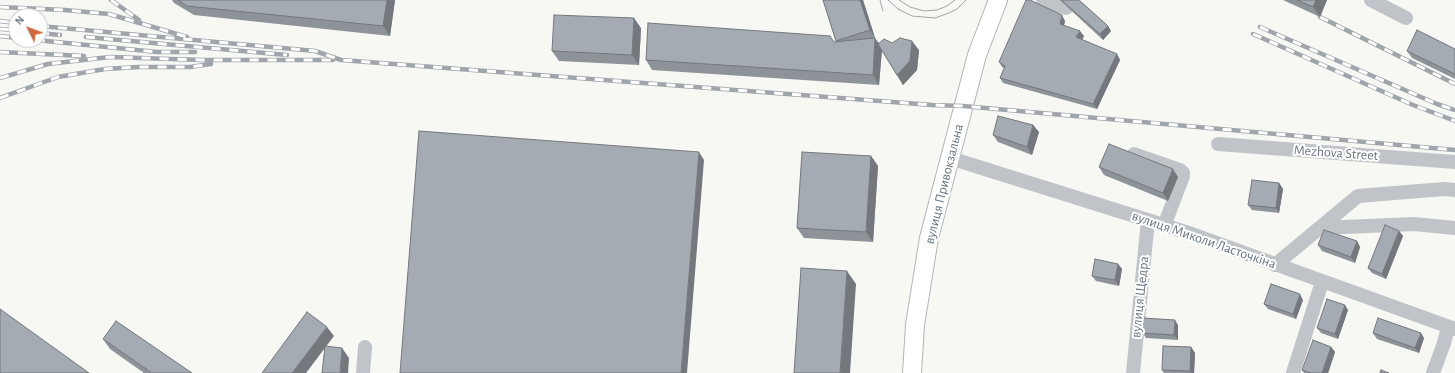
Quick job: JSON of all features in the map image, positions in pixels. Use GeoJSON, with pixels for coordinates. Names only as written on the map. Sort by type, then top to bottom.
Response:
{"type":"FeatureCollection","features":[{"type":"Feature","properties":{"kind":"main road","name":"вулиця Привокзальна"},"geometry":{"type":"LineString","coordinates":[[912,373],[915,325],[929,238],[977,55],[998,0]]}},
{"type":"Feature","properties":{"kind":"street"},"geometry":{"type":"LineString","coordinates":[[1043,0],[1066,8]]}},
{"type":"Feature","properties":{"kind":"street"},"geometry":{"type":"LineString","coordinates":[[1371,0],[1406,18]]}},
{"type":"Feature","properties":{"kind":"street","name":"Mezhova Street"},"geometry":{"type":"LineString","coordinates":[[1218,144],[1455,162]]}},
{"type":"Feature","properties":{"kind":"street"},"geometry":{"type":"LineString","coordinates":[[1134,154],[1183,173],[1164,226]]}},
{"type":"Feature","properties":{"kind":"street","name":"вулиця Миколи Ласточкіна"},"geometry":{"type":"LineString","coordinates":[[950,158],[1148,220],[1452,328]]}},
{"type":"Feature","properties":{"kind":"street"},"geometry":{"type":"LineString","coordinates":[[1275,265],[1358,196],[1444,189],[1455,190]]}},
{"type":"Feature","properties":{"kind":"street","name":"вулиця Щедра"},"geometry":{"type":"LineString","coordinates":[[1133,373],[1148,220]]}},
{"type":"Feature","properties":{"kind":"street"},"geometry":{"type":"LineString","coordinates":[[1321,228],[1414,224],[1455,228]]}},
{"type":"Feature","properties":{"kind":"street"},"geometry":{"type":"LineString","coordinates":[[1293,373],[1322,282]]}},
{"type":"Feature","properties":{"kind":"street"},"geometry":{"type":"LineString","coordinates":[[1433,373],[1444,343],[1452,328]]}},
{"type":"Feature","properties":{"kind":"street"},"geometry":{"type":"LineString","coordinates":[[363,373],[365,347]]}},
{"type":"Feature","properties":{"kind":"building"},"geometry":{"type":"Polygon","coordinates":[[[178,0],[387,0],[383,26],[187,6],[178,0]]]}},
{"type":"Feature","properties":{"kind":"building"},"geometry":{"type":"Polygon","coordinates":[[[823,0],[860,0],[870,30],[836,41],[823,0]]]}},
{"type":"Feature","properties":{"kind":"building"},"geometry":{"type":"Polygon","coordinates":[[[1026,0],[1030,0],[1062,15],[1060,24],[1080,31],[1076,37],[1117,54],[1093,104],[1000,78],[1005,66],[999,62],[1026,0]]]}},
{"type":"Feature","properties":{"kind":"building"},"geometry":{"type":"Polygon","coordinates":[[[1061,0],[1079,0],[1108,26],[1100,34],[1061,0]]]}},
{"type":"Feature","properties":{"kind":"building"},"geometry":{"type":"Polygon","coordinates":[[[1297,0],[1316,0],[1313,7],[1297,0]]]}},
{"type":"Feature","properties":{"kind":"building"},"geometry":{"type":"Polygon","coordinates":[[[554,15],[634,18],[632,55],[552,51],[554,15]]]}},
{"type":"Feature","properties":{"kind":"building"},"geometry":{"type":"Polygon","coordinates":[[[648,23],[830,36],[834,42],[875,38],[873,75],[646,60],[648,23]]]}},
{"type":"Feature","properties":{"kind":"building"},"geometry":{"type":"Polygon","coordinates":[[[1417,30],[1455,49],[1455,74],[1407,51],[1417,30]]]}},
{"type":"Feature","properties":{"kind":"building"},"geometry":{"type":"Polygon","coordinates":[[[900,38],[912,41],[910,61],[897,75],[878,44],[884,39],[892,43],[900,38]]]}},
{"type":"Feature","properties":{"kind":"building"},"geometry":{"type":"Polygon","coordinates":[[[998,116],[1033,125],[1027,147],[993,135],[998,116]]]}},
{"type":"Feature","properties":{"kind":"building"},"geometry":{"type":"Polygon","coordinates":[[[419,131],[699,152],[681,373],[400,373],[419,131]]]}},
{"type":"Feature","properties":{"kind":"building"},"geometry":{"type":"Polygon","coordinates":[[[1109,144],[1173,169],[1163,193],[1099,167],[1109,144]]]}},
{"type":"Feature","properties":{"kind":"building"},"geometry":{"type":"Polygon","coordinates":[[[802,152],[871,156],[866,232],[797,228],[802,152]]]}},
{"type":"Feature","properties":{"kind":"building"},"geometry":{"type":"Polygon","coordinates":[[[1252,180],[1279,183],[1276,208],[1248,205],[1252,180]]]}},
{"type":"Feature","properties":{"kind":"building"},"geometry":{"type":"Polygon","coordinates":[[[1385,225],[1399,231],[1382,274],[1368,268],[1385,225]]]}},
{"type":"Feature","properties":{"kind":"building"},"geometry":{"type":"Polygon","coordinates":[[[1324,230],[1357,241],[1351,257],[1318,245],[1324,230]]]}},
{"type":"Feature","properties":{"kind":"building"},"geometry":{"type":"Polygon","coordinates":[[[1095,259],[1118,264],[1115,280],[1092,276],[1095,259]]]}},
{"type":"Feature","properties":{"kind":"building"},"geometry":{"type":"Polygon","coordinates":[[[801,268],[847,271],[840,373],[794,373],[801,268]]]}},
{"type":"Feature","properties":{"kind":"building"},"geometry":{"type":"Polygon","coordinates":[[[1271,284],[1300,294],[1293,314],[1264,304],[1271,284]]]}},
{"type":"Feature","properties":{"kind":"building"},"geometry":{"type":"Polygon","coordinates":[[[1327,299],[1345,305],[1335,334],[1317,328],[1327,299]]]}},
{"type":"Feature","properties":{"kind":"building"},"geometry":{"type":"Polygon","coordinates":[[[0,309],[89,373],[0,373],[0,309]]]}},
{"type":"Feature","properties":{"kind":"building"},"geometry":{"type":"Polygon","coordinates":[[[307,312],[327,327],[292,373],[262,373],[307,312]]]}},
{"type":"Feature","properties":{"kind":"building"},"geometry":{"type":"Polygon","coordinates":[[[1143,318],[1175,320],[1174,335],[1143,333],[1143,318]]]}},
{"type":"Feature","properties":{"kind":"building"},"geometry":{"type":"Polygon","coordinates":[[[1378,318],[1421,333],[1415,348],[1373,333],[1378,318]]]}},
{"type":"Feature","properties":{"kind":"building"},"geometry":{"type":"Polygon","coordinates":[[[116,321],[192,373],[152,373],[103,339],[116,321]]]}},
{"type":"Feature","properties":{"kind":"building"},"geometry":{"type":"Polygon","coordinates":[[[1313,340],[1331,347],[1322,373],[1311,373],[1302,370],[1313,340]]]}},
{"type":"Feature","properties":{"kind":"building"},"geometry":{"type":"Polygon","coordinates":[[[325,346],[342,348],[340,373],[322,373],[325,346]]]}},
{"type":"Feature","properties":{"kind":"building"},"geometry":{"type":"Polygon","coordinates":[[[1163,346],[1191,347],[1190,371],[1162,370],[1163,346]]]}},
{"type":"Feature","properties":{"kind":"building"},"geometry":{"type":"Polygon","coordinates":[[[1381,370],[1389,373],[1380,373],[1381,370]]]}},
{"type":"Feature","properties":{"kind":"tram line"},"geometry":{"type":"LineString","coordinates":[[880,0],[883,11]]}},
{"type":"Feature","properties":{"kind":"tram line"},"geometry":{"type":"LineString","coordinates":[[888,0],[898,9],[912,16],[935,18],[957,9],[966,0]]}},
{"type":"Feature","properties":{"kind":"tram line"},"geometry":{"type":"LineString","coordinates":[[899,0],[910,7],[924,11],[937,10],[947,6],[955,0]]}},
{"type":"Feature","properties":{"kind":"railway"},"geometry":{"type":"LineString","coordinates":[[111,0],[139,20]]}},
{"type":"Feature","properties":{"kind":"railway"},"geometry":{"type":"LineString","coordinates":[[0,7],[109,14],[187,37]]}},
{"type":"Feature","properties":{"kind":"railway"},"geometry":{"type":"LineString","coordinates":[[1320,17],[1455,84]]}},
{"type":"Feature","properties":{"kind":"railway"},"geometry":{"type":"LineString","coordinates":[[0,21],[8,22]]}},
{"type":"Feature","properties":{"kind":"railway"},"geometry":{"type":"LineString","coordinates":[[48,27],[315,51],[341,60],[932,105],[963,106],[1455,150]]}},
{"type":"Feature","properties":{"kind":"railway"},"geometry":{"type":"LineString","coordinates":[[1260,27],[1437,104],[1455,110]]}},
{"type":"Feature","properties":{"kind":"railway"},"geometry":{"type":"LineString","coordinates":[[0,29],[8,30]]}},
{"type":"Feature","properties":{"kind":"railway"},"geometry":{"type":"LineString","coordinates":[[48,34],[60,35]]}},
{"type":"Feature","properties":{"kind":"railway"},"geometry":{"type":"LineString","coordinates":[[1253,34],[1413,105],[1455,121]]}},
{"type":"Feature","properties":{"kind":"railway"},"geometry":{"type":"LineString","coordinates":[[0,36],[8,37]]}},
{"type":"Feature","properties":{"kind":"railway"},"geometry":{"type":"LineString","coordinates":[[86,37],[287,55]]}},
{"type":"Feature","properties":{"kind":"railway"},"geometry":{"type":"LineString","coordinates":[[48,41],[157,52],[195,52]]}},
{"type":"Feature","properties":{"kind":"railway"},"geometry":{"type":"LineString","coordinates":[[0,52],[84,56]]}},
{"type":"Feature","properties":{"kind":"railway"},"geometry":{"type":"LineString","coordinates":[[0,78],[48,64],[110,57],[202,60],[333,60]]}},
{"type":"Feature","properties":{"kind":"railway"},"geometry":{"type":"LineString","coordinates":[[0,98],[58,77],[105,69],[190,67],[211,64]]}}]}
